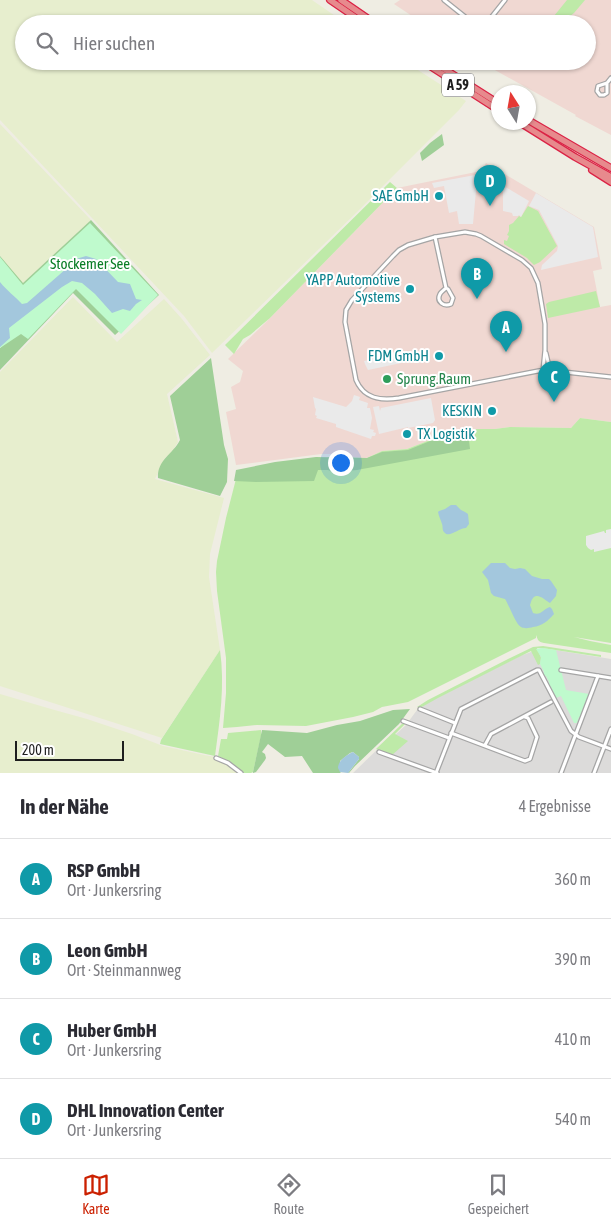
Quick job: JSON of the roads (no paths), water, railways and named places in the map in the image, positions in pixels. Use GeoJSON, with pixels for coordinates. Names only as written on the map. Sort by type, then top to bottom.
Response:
{"type":"FeatureCollection","features":[{"type":"Feature","properties":{"kind":"highway"},"geometry":{"type":"LineString","coordinates":[[330,0],[352,15]]}},
{"type":"Feature","properties":{"kind":"highway"},"geometry":{"type":"LineString","coordinates":[[341,0],[363,15]]}},
{"type":"Feature","properties":{"kind":"highway","name":"A 59"},"geometry":{"type":"LineString","coordinates":[[436,70],[491,105]]}},
{"type":"Feature","properties":{"kind":"highway","name":"A 59"},"geometry":{"type":"LineString","coordinates":[[446,70],[491,98]]}},
{"type":"Feature","properties":{"kind":"highway"},"geometry":{"type":"LineString","coordinates":[[536,125],[611,167]]}},
{"type":"Feature","properties":{"kind":"highway"},"geometry":{"type":"LineString","coordinates":[[532,130],[611,182]]}},
{"type":"Feature","properties":{"kind":"highway"},"geometry":{"type":"LineString","coordinates":[[574,157],[611,177]]}},
{"type":"Feature","properties":{"kind":"street"},"geometry":{"type":"LineString","coordinates":[[444,0],[463,15]]}},
{"type":"Feature","properties":{"kind":"street"},"geometry":{"type":"LineString","coordinates":[[493,15],[505,0]]}},
{"type":"Feature","properties":{"kind":"street"},"geometry":{"type":"LineString","coordinates":[[607,83],[611,78]]}},
{"type":"Feature","properties":{"kind":"street"},"geometry":{"type":"LineString","coordinates":[[543,370],[545,324],[536,277],[532,268],[522,260],[476,234],[460,232],[435,237],[408,245],[399,250],[352,300],[346,310],[345,322],[353,370],[359,387],[372,398],[392,400],[543,370],[611,377]]}},
{"type":"Feature","properties":{"kind":"street"},"geometry":{"type":"LineString","coordinates":[[435,237],[446,288],[453,298],[451,304],[448,305],[442,304],[439,299],[440,294],[446,288]]}},
{"type":"Feature","properties":{"kind":"street"},"geometry":{"type":"LineString","coordinates":[[545,350],[549,366],[552,370]]}},
{"type":"Feature","properties":{"kind":"street"},"geometry":{"type":"LineString","coordinates":[[379,752],[436,773],[459,711],[462,708],[539,670],[571,731],[575,735],[611,749]]}},
{"type":"Feature","properties":{"kind":"street"},"geometry":{"type":"LineString","coordinates":[[561,670],[611,678]]}},
{"type":"Feature","properties":{"kind":"street"},"geometry":{"type":"LineString","coordinates":[[561,773],[598,676]]}},
{"type":"Feature","properties":{"kind":"street"},"geometry":{"type":"LineString","coordinates":[[486,745],[490,735],[551,702]]}},
{"type":"Feature","properties":{"kind":"street"},"geometry":{"type":"LineString","coordinates":[[420,709],[455,723]]}},
{"type":"Feature","properties":{"kind":"street"},"geometry":{"type":"LineString","coordinates":[[451,733],[525,761],[529,760],[538,737],[528,718],[525,717]]}},
{"type":"Feature","properties":{"kind":"street"},"geometry":{"type":"LineString","coordinates":[[404,721],[449,738]]}},
{"type":"Feature","properties":{"kind":"street"},"geometry":{"type":"LineString","coordinates":[[594,773],[611,729]]}},
{"type":"Feature","properties":{"kind":"street"},"geometry":{"type":"LineString","coordinates":[[216,758],[228,763],[241,773]]}},
{"type":"Feature","properties":{"kind":"water","name":"Stockemer See"},"geometry":{"type":"Polygon","coordinates":[[[86,256],[96,259],[118,282],[130,284],[136,299],[142,300],[130,311],[123,309],[112,313],[82,283],[72,281],[9,328],[10,338],[0,347],[0,282],[22,304],[27,303],[67,268],[73,268],[76,259],[86,256]]]}},
{"type":"Feature","properties":{"kind":"water"},"geometry":{"type":"Polygon","coordinates":[[[451,505],[456,505],[468,514],[469,524],[466,528],[446,534],[443,531],[438,512],[451,505]]]}},
{"type":"Feature","properties":{"kind":"water"},"geometry":{"type":"Polygon","coordinates":[[[491,563],[505,563],[510,568],[525,569],[532,576],[549,579],[557,590],[556,596],[550,603],[540,596],[535,596],[530,605],[533,613],[540,613],[550,607],[554,614],[539,626],[522,628],[505,599],[494,596],[491,593],[488,580],[482,572],[491,563]]]}},
{"type":"Feature","properties":{"kind":"water"},"geometry":{"type":"Polygon","coordinates":[[[353,752],[359,759],[348,773],[340,772],[338,768],[339,763],[353,752]]]}},
{"type":"Feature","properties":{"kind":"place","name":"SAE GmbH"},"geometry":{"type":"Point","coordinates":[439,196]}},
{"type":"Feature","properties":{"kind":"place","name":"DHL Innovation Center"},"geometry":{"type":"Point","coordinates":[490,206]}},
{"type":"Feature","properties":{"kind":"place","name":"YAPP Automotive Systems"},"geometry":{"type":"Point","coordinates":[410,289]}},
{"type":"Feature","properties":{"kind":"place","name":"Leon GmbH"},"geometry":{"type":"Point","coordinates":[477,299]}},
{"type":"Feature","properties":{"kind":"place","name":"RSP GmbH"},"geometry":{"type":"Point","coordinates":[506,352]}},
{"type":"Feature","properties":{"kind":"place","name":"FDM GmbH"},"geometry":{"type":"Point","coordinates":[439,356]}},
{"type":"Feature","properties":{"kind":"place","name":"Sprung.Raum"},"geometry":{"type":"Point","coordinates":[387,379]}},
{"type":"Feature","properties":{"kind":"place","name":"Huber GmbH"},"geometry":{"type":"Point","coordinates":[554,402]}},
{"type":"Feature","properties":{"kind":"place","name":"KESKIN"},"geometry":{"type":"Point","coordinates":[492,411]}},
{"type":"Feature","properties":{"kind":"place","name":"TX Logistik"},"geometry":{"type":"Point","coordinates":[407,434]}}]}
